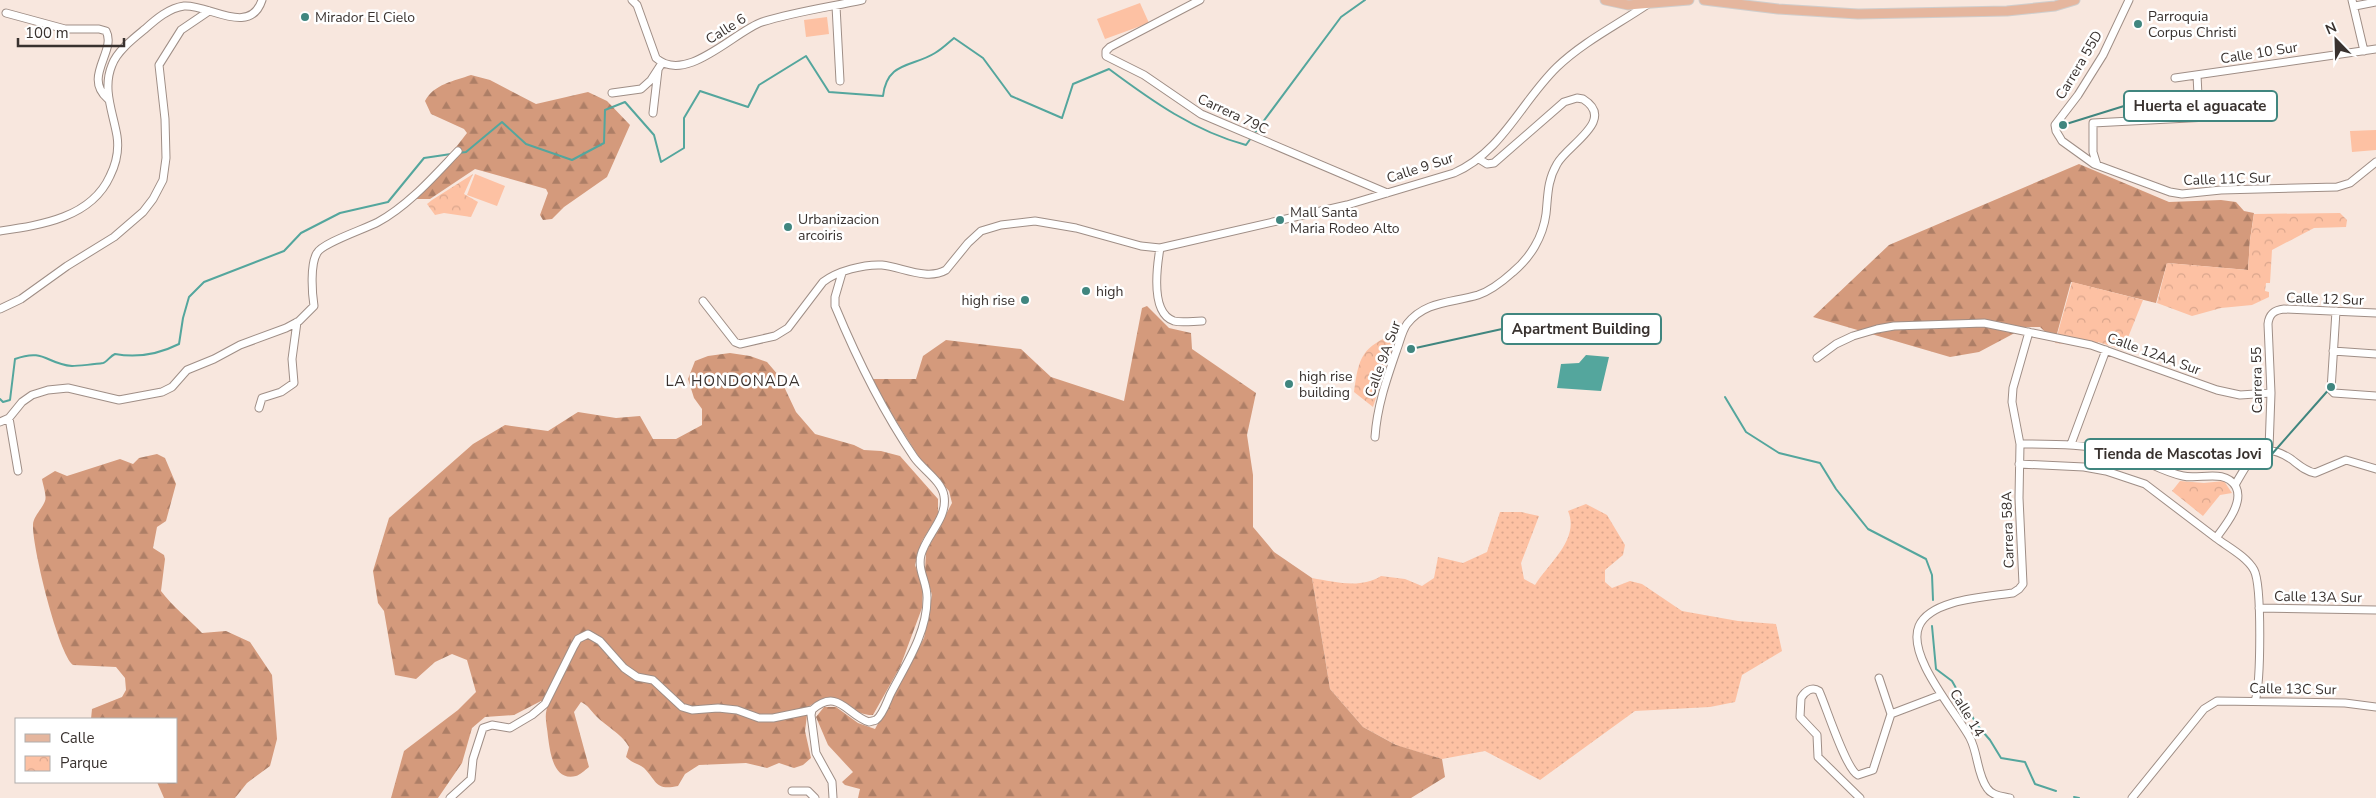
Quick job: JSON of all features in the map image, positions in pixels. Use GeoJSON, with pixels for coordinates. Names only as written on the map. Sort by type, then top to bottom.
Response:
{"type":"FeatureCollection","features":[{"type":"Feature","properties":{"kind":"main road"},"geometry":{"type":"LineString","coordinates":[[1605,0],[1628,5],[1648,4]]}},
{"type":"Feature","properties":{"kind":"main road","name":"Calle 9 Sur"},"geometry":{"type":"LineString","coordinates":[[1648,4],[1689,0]]}},
{"type":"Feature","properties":{"kind":"main road"},"geometry":{"type":"LineString","coordinates":[[1704,0],[1778,9],[1858,14],[2007,11],[2055,6],[2075,0]]}},
{"type":"Feature","properties":{"kind":"street"},"geometry":{"type":"LineString","coordinates":[[0,231],[28,227],[67,215],[85,207],[98,195],[115,167],[117,150],[117,134],[108,99],[112,65],[144,30],[164,14],[180,7],[194,6],[232,17],[244,17],[255,12],[262,0]]}},
{"type":"Feature","properties":{"kind":"street"},"geometry":{"type":"LineString","coordinates":[[632,0],[639,10],[660,65],[653,112]]}},
{"type":"Feature","properties":{"kind":"street","name":"Calle 6"},"geometry":{"type":"LineString","coordinates":[[660,65],[681,64],[704,57],[760,23],[862,0]]}},
{"type":"Feature","properties":{"kind":"street","name":"Carrera 79C"},"geometry":{"type":"LineString","coordinates":[[1200,0],[1110,47],[1106,51],[1107,58],[1144,75],[1201,114],[1387,193]]}},
{"type":"Feature","properties":{"kind":"street","name":"Carrera 55D"},"geometry":{"type":"LineString","coordinates":[[2062,141],[2055,125],[2078,95],[2102,55],[2129,0]]}},
{"type":"Feature","properties":{"kind":"street"},"geometry":{"type":"LineString","coordinates":[[2364,51],[2354,3],[2376,2]]}},
{"type":"Feature","properties":{"kind":"street","name":"Calle 9 Sur"},"geometry":{"type":"LineString","coordinates":[[703,301],[735,342],[740,344],[775,336],[788,328],[823,282],[829,277],[864,266],[881,265],[931,274],[940,273],[946,270],[968,243],[981,231],[1000,225],[1035,221],[1076,228],[1140,246],[1160,248],[1362,201],[1454,173],[1479,159],[1493,146],[1558,67],[1586,44],[1648,4]]}},
{"type":"Feature","properties":{"kind":"street"},"geometry":{"type":"LineString","coordinates":[[836,6],[840,81]]}},
{"type":"Feature","properties":{"kind":"street"},"geometry":{"type":"LineString","coordinates":[[0,309],[21,299],[67,266],[114,237],[143,212],[154,199],[163,180],[166,158],[165,119],[159,66],[181,30],[209,10]]}},
{"type":"Feature","properties":{"kind":"street"},"geometry":{"type":"LineString","coordinates":[[6,13],[65,30],[99,29],[106,31],[108,39],[100,66],[99,80],[101,92],[108,99]]}},
{"type":"Feature","properties":{"kind":"street","name":"Calle 10 Sur"},"geometry":{"type":"LineString","coordinates":[[2175,78],[2376,49]]}},
{"type":"Feature","properties":{"kind":"street"},"geometry":{"type":"LineString","coordinates":[[612,93],[641,89],[651,80],[660,65]]}},
{"type":"Feature","properties":{"kind":"street"},"geometry":{"type":"LineString","coordinates":[[2197,75],[2198,116]]}},
{"type":"Feature","properties":{"kind":"street","name":"Calle 9A Sur"},"geometry":{"type":"LineString","coordinates":[[1375,437],[1382,391],[1405,327],[1416,313],[1436,303],[1479,294],[1492,288],[1514,272],[1529,255],[1541,236],[1546,215],[1546,189],[1554,169],[1565,152],[1590,131],[1594,121],[1592,108],[1588,102],[1581,99],[1567,101],[1494,163],[1486,164],[1479,159]]}},
{"type":"Feature","properties":{"kind":"street"},"geometry":{"type":"LineString","coordinates":[[2097,165],[2093,152],[2093,123],[2198,116],[2246,115]]}},
{"type":"Feature","properties":{"kind":"street","name":"Calle 11C Sur"},"geometry":{"type":"LineString","coordinates":[[2062,141],[2097,165],[2157,188],[2182,194],[2221,190],[2300,190],[2345,185],[2376,162]]}},
{"type":"Feature","properties":{"kind":"street"},"geometry":{"type":"LineString","coordinates":[[0,422],[9,418],[22,402],[32,395],[48,390],[68,388],[119,400],[162,392],[172,387],[187,370],[214,359],[240,345],[297,322],[314,306],[312,293],[314,260],[317,252],[324,246],[357,233],[380,221],[422,187],[458,151]]}},
{"type":"Feature","properties":{"kind":"street"},"geometry":{"type":"LineString","coordinates":[[2089,161],[2093,152]]}},
{"type":"Feature","properties":{"kind":"street"},"geometry":{"type":"LineString","coordinates":[[1362,184],[1365,194],[1362,201]]}},
{"type":"Feature","properties":{"kind":"street"},"geometry":{"type":"LineString","coordinates":[[1160,248],[1156,286],[1164,312],[1175,321],[1202,321]]}},
{"type":"Feature","properties":{"kind":"street"},"geometry":{"type":"LineString","coordinates":[[450,798],[472,779],[472,759],[483,728],[492,725],[510,728],[532,715],[545,704],[578,639],[588,634],[600,641],[624,668],[637,677],[653,680],[682,707],[692,710],[718,708],[737,710],[759,718],[773,718],[812,710],[827,702],[834,701],[869,722],[876,720],[907,667],[921,628],[928,600],[927,590],[920,570],[920,558],[924,544],[939,522],[944,495],[938,484],[922,469],[866,374],[835,306],[835,297],[842,273]]}},
{"type":"Feature","properties":{"kind":"street","name":"Calle 12 Sur"},"geometry":{"type":"LineString","coordinates":[[2273,312],[2284,309],[2376,313]]}},
{"type":"Feature","properties":{"kind":"street"},"geometry":{"type":"LineString","coordinates":[[2336,311],[2332,392],[2376,396]]}},
{"type":"Feature","properties":{"kind":"street","name":"Carrera 55"},"geometry":{"type":"LineString","coordinates":[[2269,449],[2271,393],[2268,324],[2273,312]]}},
{"type":"Feature","properties":{"kind":"street"},"geometry":{"type":"LineString","coordinates":[[259,408],[262,398],[281,392],[294,383],[292,359],[297,322]]}},
{"type":"Feature","properties":{"kind":"street","name":"Calle 12AA Sur"},"geometry":{"type":"LineString","coordinates":[[1817,358],[1829,348],[1853,336],[1894,326],[1984,323],[2106,350],[2217,390],[2240,395],[2271,393]]}},
{"type":"Feature","properties":{"kind":"street","name":"Carrera 58A"},"geometry":{"type":"LineString","coordinates":[[1919,627],[1926,616],[1952,603],[2013,593],[2020,590],[2023,584],[2020,444],[2012,402],[2013,388],[2029,332]]}},
{"type":"Feature","properties":{"kind":"street"},"geometry":{"type":"LineString","coordinates":[[2071,444],[2106,350]]}},
{"type":"Feature","properties":{"kind":"street"},"geometry":{"type":"LineString","coordinates":[[2333,351],[2376,354]]}},
{"type":"Feature","properties":{"kind":"street"},"geometry":{"type":"LineString","coordinates":[[9,418],[18,471]]}},
{"type":"Feature","properties":{"kind":"street"},"geometry":{"type":"LineString","coordinates":[[2020,444],[2071,444],[2126,454],[2184,476],[2220,476],[2229,478],[2238,491],[2232,513],[2216,538]]}},
{"type":"Feature","properties":{"kind":"street"},"geometry":{"type":"LineString","coordinates":[[2235,485],[2254,455],[2269,449],[2278,452],[2301,467],[2315,473],[2346,460],[2376,469]]}},
{"type":"Feature","properties":{"kind":"street"},"geometry":{"type":"LineString","coordinates":[[2019,464],[2084,467],[2106,471],[2145,484],[2250,565],[2255,572],[2258,584],[2259,608],[2259,652],[2255,701]]}},
{"type":"Feature","properties":{"kind":"street","name":"Calle 13A Sur"},"geometry":{"type":"LineString","coordinates":[[2259,608],[2376,610]]}},
{"type":"Feature","properties":{"kind":"street","name":"Calle 14"},"geometry":{"type":"LineString","coordinates":[[1919,627],[1917,641],[1919,650],[1941,695],[1970,739],[1986,788],[1993,794],[2010,798]]}},
{"type":"Feature","properties":{"kind":"street"},"geometry":{"type":"LineString","coordinates":[[1860,798],[1818,758],[1817,735],[1800,717],[1801,698],[1809,690],[1820,691],[1846,757],[1852,770],[1858,775],[1874,770],[1891,714],[1879,678]]}},
{"type":"Feature","properties":{"kind":"street"},"geometry":{"type":"LineString","coordinates":[[1891,714],[1941,695]]}},
{"type":"Feature","properties":{"kind":"street","name":"Calle 13C Sur"},"geometry":{"type":"LineString","coordinates":[[2132,798],[2210,704],[2217,701],[2345,703],[2376,707]]}},
{"type":"Feature","properties":{"kind":"street"},"geometry":{"type":"LineString","coordinates":[[812,710],[816,752],[832,782],[833,798]]}},
{"type":"Feature","properties":{"kind":"street"},"geometry":{"type":"LineString","coordinates":[[792,791],[808,792],[815,798]]}},
{"type":"Feature","properties":{"kind":"green space"},"geometry":{"type":"Polygon","coordinates":[[[1140,3],[1149,23],[1105,39],[1097,19],[1140,3]]]}},
{"type":"Feature","properties":{"kind":"green space"},"geometry":{"type":"Polygon","coordinates":[[[827,17],[829,34],[806,37],[804,20],[827,17]]]}},
{"type":"Feature","properties":{"kind":"green space"},"geometry":{"type":"Polygon","coordinates":[[[471,75],[490,80],[536,104],[588,92],[607,101],[630,125],[607,177],[564,207],[552,219],[543,220],[540,215],[548,193],[546,189],[475,169],[430,199],[416,199],[416,196],[467,133],[464,129],[431,114],[425,101],[439,87],[471,75]]]}},
{"type":"Feature","properties":{"kind":"green space"},"geometry":{"type":"Polygon","coordinates":[[[2376,130],[2376,150],[2352,152],[2350,131],[2376,130]]]}},
{"type":"Feature","properties":{"kind":"green space"},"geometry":{"type":"Polygon","coordinates":[[[2079,164],[2169,202],[2221,200],[2236,202],[2244,211],[2254,213],[2248,270],[2167,263],[2156,303],[2071,282],[2055,341],[2040,327],[2026,327],[1979,352],[1950,357],[1813,317],[1889,245],[2079,164]]]}},
{"type":"Feature","properties":{"kind":"green space"},"geometry":{"type":"Polygon","coordinates":[[[473,174],[464,194],[478,202],[471,217],[444,213],[435,215],[427,204],[473,174]]]}},
{"type":"Feature","properties":{"kind":"green space"},"geometry":{"type":"Polygon","coordinates":[[[475,174],[505,186],[497,206],[467,195],[475,174]]]}},
{"type":"Feature","properties":{"kind":"green space"},"geometry":{"type":"Polygon","coordinates":[[[2340,213],[2347,220],[2346,227],[2314,228],[2272,250],[2270,283],[2266,283],[2265,291],[2269,292],[2269,297],[2252,305],[2221,308],[2192,316],[2157,303],[2167,263],[2248,270],[2254,214],[2340,213]]]}},
{"type":"Feature","properties":{"kind":"green space"},"geometry":{"type":"Polygon","coordinates":[[[2072,282],[2143,300],[2123,350],[2098,342],[2096,350],[2084,346],[2055,343],[2072,282]]]}},
{"type":"Feature","properties":{"kind":"green space"},"geometry":{"type":"Polygon","coordinates":[[[1147,306],[1169,328],[1191,333],[1192,349],[1256,393],[1247,435],[1253,475],[1253,527],[1274,552],[1312,578],[1330,689],[1363,727],[1396,745],[1442,759],[1445,777],[1411,798],[858,798],[860,789],[845,785],[842,782],[853,772],[828,745],[816,717],[824,707],[836,707],[858,723],[875,729],[924,638],[932,595],[925,571],[926,552],[952,503],[949,491],[922,462],[872,383],[872,379],[916,379],[923,356],[946,340],[1021,349],[1051,377],[1124,401],[1142,308],[1147,306]]]}},
{"type":"Feature","properties":{"kind":"green space"},"geometry":{"type":"Polygon","coordinates":[[[1397,332],[1373,407],[1354,392],[1358,369],[1364,354],[1369,348],[1397,332]]]}},
{"type":"Feature","properties":{"kind":"green space"},"geometry":{"type":"Polygon","coordinates":[[[730,353],[750,356],[767,362],[779,376],[796,412],[815,434],[854,445],[864,450],[881,451],[900,456],[938,499],[938,515],[922,541],[915,565],[923,587],[922,608],[900,667],[873,715],[863,714],[836,699],[820,700],[808,707],[805,731],[811,758],[803,765],[794,768],[779,763],[767,768],[746,763],[699,765],[685,774],[678,786],[665,787],[657,784],[644,768],[626,757],[629,747],[626,742],[581,702],[574,712],[589,767],[576,776],[568,777],[562,774],[554,764],[550,750],[546,724],[549,703],[541,701],[514,715],[485,717],[472,728],[462,763],[438,798],[391,798],[404,751],[458,710],[476,692],[467,660],[452,654],[435,662],[416,679],[395,675],[384,611],[378,603],[373,571],[389,518],[473,444],[505,425],[548,431],[578,412],[616,418],[640,416],[653,439],[676,439],[702,425],[702,409],[694,398],[688,379],[695,361],[708,356],[730,353]]]}},
{"type":"Feature","properties":{"kind":"green space"},"geometry":{"type":"Polygon","coordinates":[[[157,454],[165,458],[176,484],[166,521],[157,527],[153,548],[164,555],[165,559],[161,591],[202,633],[226,631],[250,642],[272,675],[277,739],[270,766],[247,783],[235,798],[164,798],[157,783],[178,783],[178,718],[91,718],[92,709],[122,697],[126,690],[125,678],[116,667],[73,665],[60,641],[53,621],[41,575],[33,525],[34,519],[44,504],[45,499],[42,479],[55,471],[67,476],[120,459],[133,464],[139,458],[157,454]]]}},
{"type":"Feature","properties":{"kind":"green space"},"geometry":{"type":"Polygon","coordinates":[[[2180,481],[2204,483],[2224,481],[2232,493],[2220,495],[2203,516],[2172,491],[2180,481]]]}},
{"type":"Feature","properties":{"kind":"green space"},"geometry":{"type":"Polygon","coordinates":[[[1586,504],[1607,515],[1625,545],[1623,555],[1605,570],[1605,582],[1612,588],[1630,581],[1642,584],[1682,611],[1738,621],[1776,624],[1782,651],[1742,675],[1735,702],[1710,707],[1635,711],[1540,780],[1485,751],[1442,759],[1398,746],[1363,727],[1330,689],[1312,578],[1339,583],[1356,583],[1373,580],[1381,576],[1405,579],[1422,586],[1434,578],[1438,557],[1463,563],[1487,552],[1500,512],[1521,512],[1539,516],[1521,563],[1524,579],[1535,585],[1567,541],[1571,521],[1568,511],[1586,504]]]}},
{"type":"Feature","properties":{"kind":"water"},"geometry":{"type":"Polygon","coordinates":[[[1586,355],[1609,357],[1601,391],[1557,388],[1561,364],[1579,363],[1586,355]]]}},
{"type":"Feature","properties":{"kind":"waterway"},"geometry":{"type":"LineString","coordinates":[[1254,134],[1341,17],[1365,0]]}},
{"type":"Feature","properties":{"kind":"waterway"},"geometry":{"type":"LineString","coordinates":[[458,153],[466,152],[502,122],[526,144],[572,160],[604,143],[605,110],[625,102],[654,135],[661,162],[684,148],[684,118],[700,91],[748,107],[759,85],[806,56],[829,92],[883,96],[885,85],[895,71],[935,53],[954,38],[983,58],[1011,96],[1062,118],[1073,84],[1109,69],[1174,114],[1209,132],[1246,145],[1251,138]]}},
{"type":"Feature","properties":{"kind":"waterway"},"geometry":{"type":"LineString","coordinates":[[0,399],[3,402],[10,400],[15,359],[33,355],[72,366],[103,363],[115,354],[131,356],[148,354],[179,344],[189,297],[204,282],[284,251],[301,233],[340,213],[388,202],[424,158],[451,154]]}},
{"type":"Feature","properties":{"kind":"waterway"},"geometry":{"type":"LineString","coordinates":[[1725,397],[1746,432],[1779,453],[1820,463],[1836,489],[1868,529],[1926,559],[1932,575],[1933,600]]}},
{"type":"Feature","properties":{"kind":"waterway"},"geometry":{"type":"LineString","coordinates":[[1932,626],[1936,669],[1952,681],[1977,725],[1990,740],[2001,758],[2025,762],[2035,784],[2056,791]]}},
{"type":"Feature","properties":{"kind":"waterway"},"geometry":{"type":"LineString","coordinates":[[2074,797],[2079,798]]}},
{"type":"Feature","properties":{"kind":"place","name":"Mirador El Cielo"},"geometry":{"type":"Point","coordinates":[305,17]}},
{"type":"Feature","properties":{"kind":"place","name":"Parroquia Corpus Christi"},"geometry":{"type":"Point","coordinates":[2138,24]}},
{"type":"Feature","properties":{"kind":"place","name":"Huerta el aguacate"},"geometry":{"type":"Point","coordinates":[2063,125]}},
{"type":"Feature","properties":{"kind":"place","name":"Mall Santa Maria Rodeo Alto"},"geometry":{"type":"Point","coordinates":[1280,220]}},
{"type":"Feature","properties":{"kind":"place","name":"Urbanizacion arcoiris"},"geometry":{"type":"Point","coordinates":[788,227]}},
{"type":"Feature","properties":{"kind":"place","name":"high"},"geometry":{"type":"Point","coordinates":[1086,291]}},
{"type":"Feature","properties":{"kind":"place","name":"high rise"},"geometry":{"type":"Point","coordinates":[1025,300]}},
{"type":"Feature","properties":{"kind":"place","name":"Apartment Building"},"geometry":{"type":"Point","coordinates":[1411,349]}},
{"type":"Feature","properties":{"kind":"place","name":"high rise building"},"geometry":{"type":"Point","coordinates":[1289,384]}},
{"type":"Feature","properties":{"kind":"place","name":"Tienda de Mascotas Jovi"},"geometry":{"type":"Point","coordinates":[2331,387]}},
{"type":"Feature","properties":{"kind":"district","name":"LA HONDONADA"},"geometry":{"type":"Point","coordinates":[733,381]}}]}
